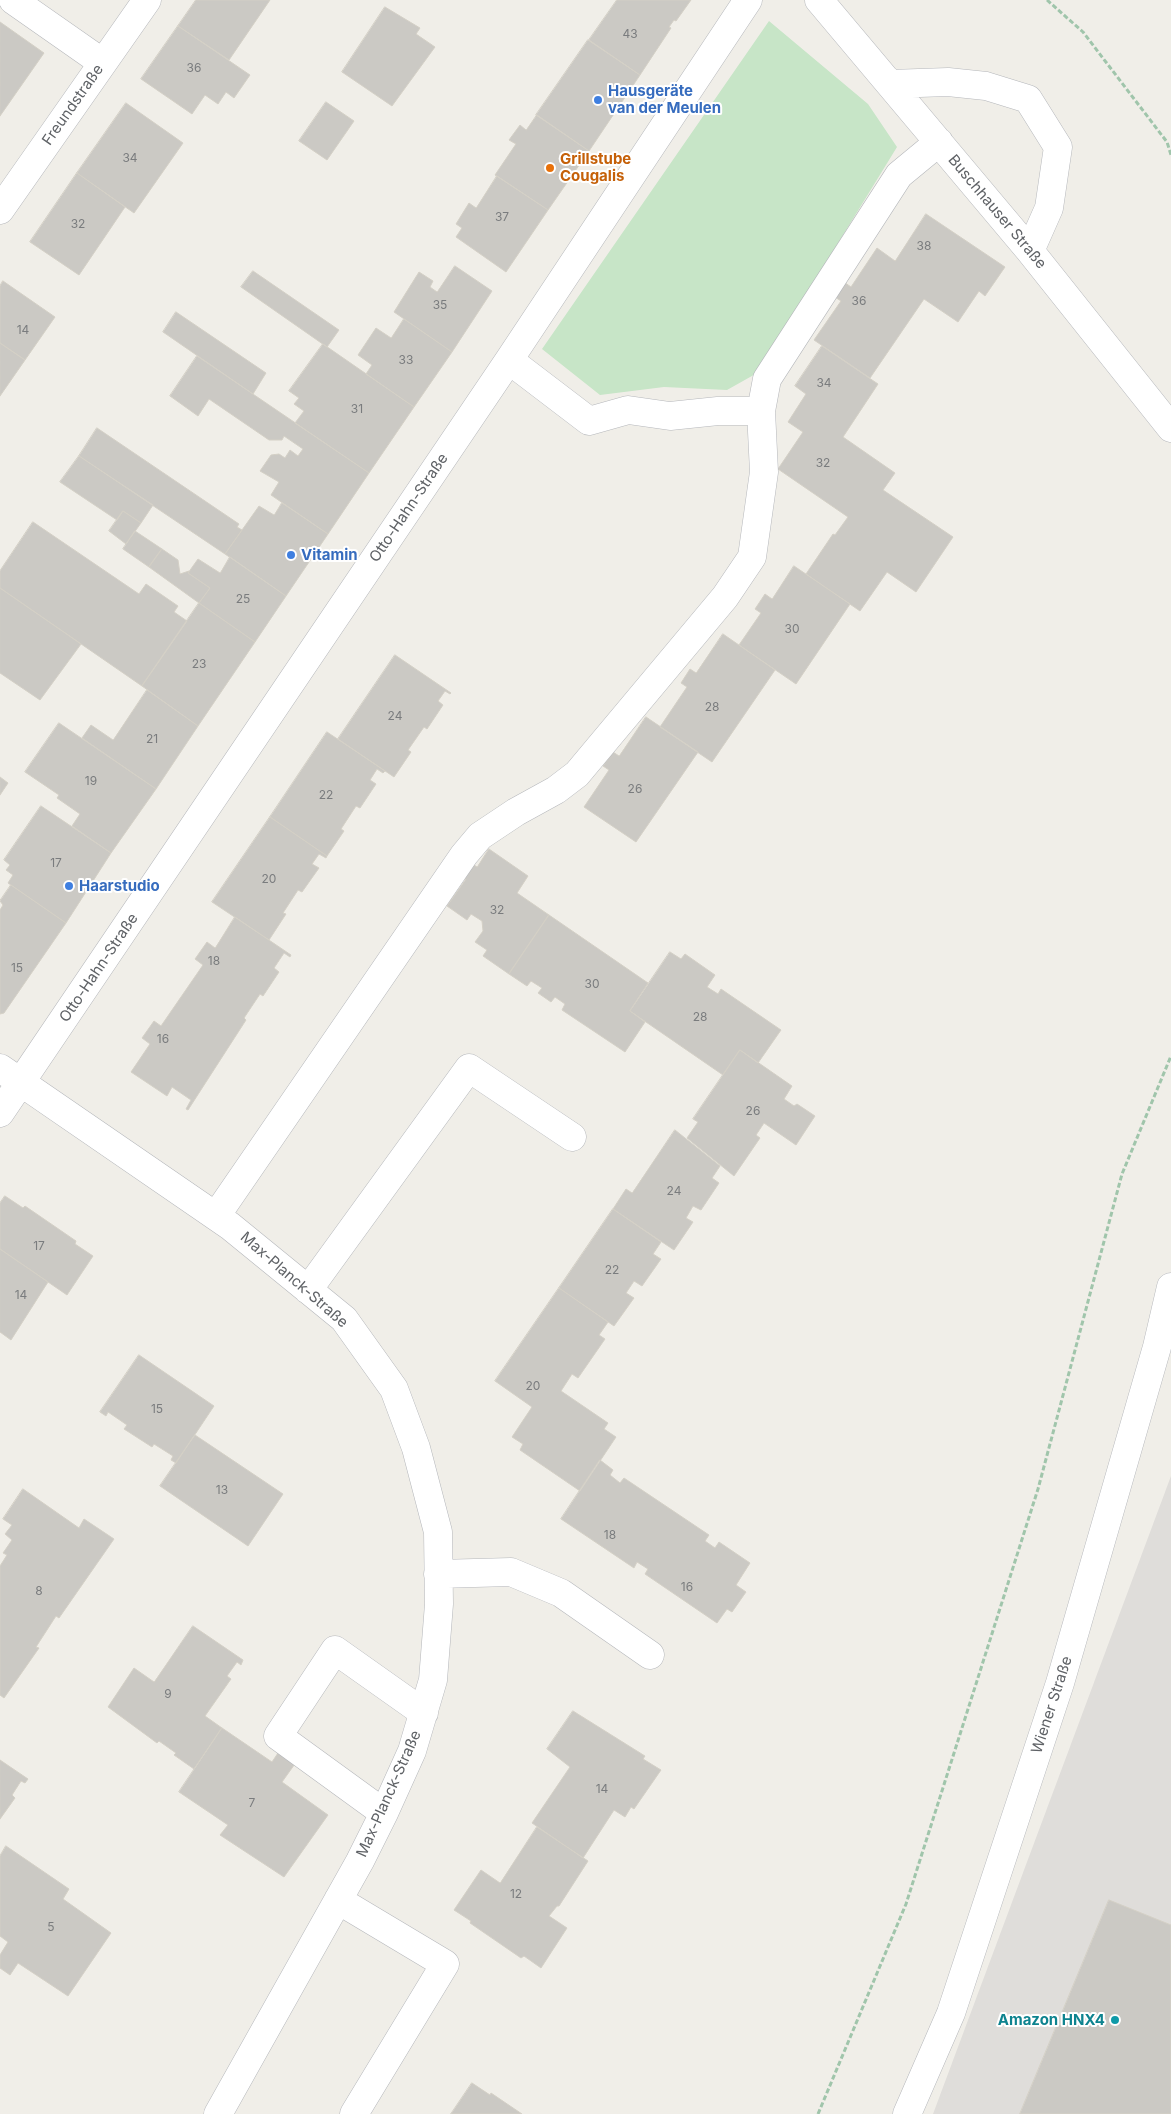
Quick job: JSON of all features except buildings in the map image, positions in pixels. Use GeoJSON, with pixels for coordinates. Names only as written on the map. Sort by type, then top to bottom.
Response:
{"type":"FeatureCollection","features":[{"type":"Feature","properties":{"kind":"street"},"geometry":{"type":"LineString","coordinates":[[13,0],[103,63]]}},
{"type":"Feature","properties":{"kind":"street","name":"Freundstraße"},"geometry":{"type":"LineString","coordinates":[[0,210],[147,0]]}},
{"type":"Feature","properties":{"kind":"street","name":"Otto-Hahn-Straße"},"geometry":{"type":"LineString","coordinates":[[0,1114],[11,1075],[509,360],[748,0]]}},
{"type":"Feature","properties":{"kind":"street","name":"Buschhauser Straße"},"geometry":{"type":"LineString","coordinates":[[819,0],[1030,251],[1171,428]]}},
{"type":"Feature","properties":{"kind":"street"},"geometry":{"type":"LineString","coordinates":[[890,84],[948,82],[986,86],[1028,100],[1058,148],[1049,208],[1030,251]]}},
{"type":"Feature","properties":{"kind":"street"},"geometry":{"type":"LineString","coordinates":[[216,1216],[464,855],[480,836],[516,812],[556,790],[577,774],[725,597],[752,558],[764,472],[761,411],[767,379],[899,175],[938,142]]}},
{"type":"Feature","properties":{"kind":"street"},"geometry":{"type":"LineString","coordinates":[[509,360],[589,421],[628,410],[670,416],[718,411],[761,411]]}},
{"type":"Feature","properties":{"kind":"street"},"geometry":{"type":"LineString","coordinates":[[308,1290],[469,1068],[572,1137]]}},
{"type":"Feature","properties":{"kind":"street","name":"Max-Planck-Straße"},"geometry":{"type":"LineString","coordinates":[[11,1075],[216,1216],[344,1319],[394,1389],[416,1448],[438,1532],[439,1604],[434,1680],[412,1751],[384,1813],[338,1900],[218,2114]]}},
{"type":"Feature","properties":{"kind":"street","name":"Wiener Straße"},"geometry":{"type":"LineString","coordinates":[[906,2114],[951,2013],[1060,1683],[1157,1347],[1171,1287]]}},
{"type":"Feature","properties":{"kind":"street"},"geometry":{"type":"LineString","coordinates":[[438,1574],[511,1572],[561,1593],[650,1655]]}},
{"type":"Feature","properties":{"kind":"street"},"geometry":{"type":"LineString","coordinates":[[384,1813],[278,1736],[335,1650],[424,1713]]}},
{"type":"Feature","properties":{"kind":"street"},"geometry":{"type":"LineString","coordinates":[[338,1900],[445,1964],[354,2114]]}},
{"type":"Feature","properties":{"kind":"path"},"geometry":{"type":"LineString","coordinates":[[1047,0],[1083,32],[1167,142],[1171,155]]}},
{"type":"Feature","properties":{"kind":"path"},"geometry":{"type":"LineString","coordinates":[[818,2114],[906,1904],[1038,1489],[1122,1174],[1171,1056]]}},
{"type":"Feature","properties":{"kind":"shaded area"},"geometry":{"type":"Polygon","coordinates":[[[1171,1476],[1171,2114],[933,2114],[1171,1476]]]}},
{"type":"Feature","properties":{"kind":"green space"},"geometry":{"type":"Polygon","coordinates":[[[769,21],[868,104],[897,147],[759,372],[727,390],[664,387],[600,395],[542,349],[769,21]]]}},
{"type":"Feature","properties":{"kind":"place","name":"Hausgeräte van der Meulen"},"geometry":{"type":"Point","coordinates":[598,100]}},
{"type":"Feature","properties":{"kind":"place","name":"Grillstube Cougalis"},"geometry":{"type":"Point","coordinates":[550,168]}},
{"type":"Feature","properties":{"kind":"place","name":"Vitamin"},"geometry":{"type":"Point","coordinates":[291,555]}},
{"type":"Feature","properties":{"kind":"place","name":"Haarstudio"},"geometry":{"type":"Point","coordinates":[69,886]}},
{"type":"Feature","properties":{"kind":"place","name":"Amazon HNX4"},"geometry":{"type":"Point","coordinates":[1115,2020]}}]}
